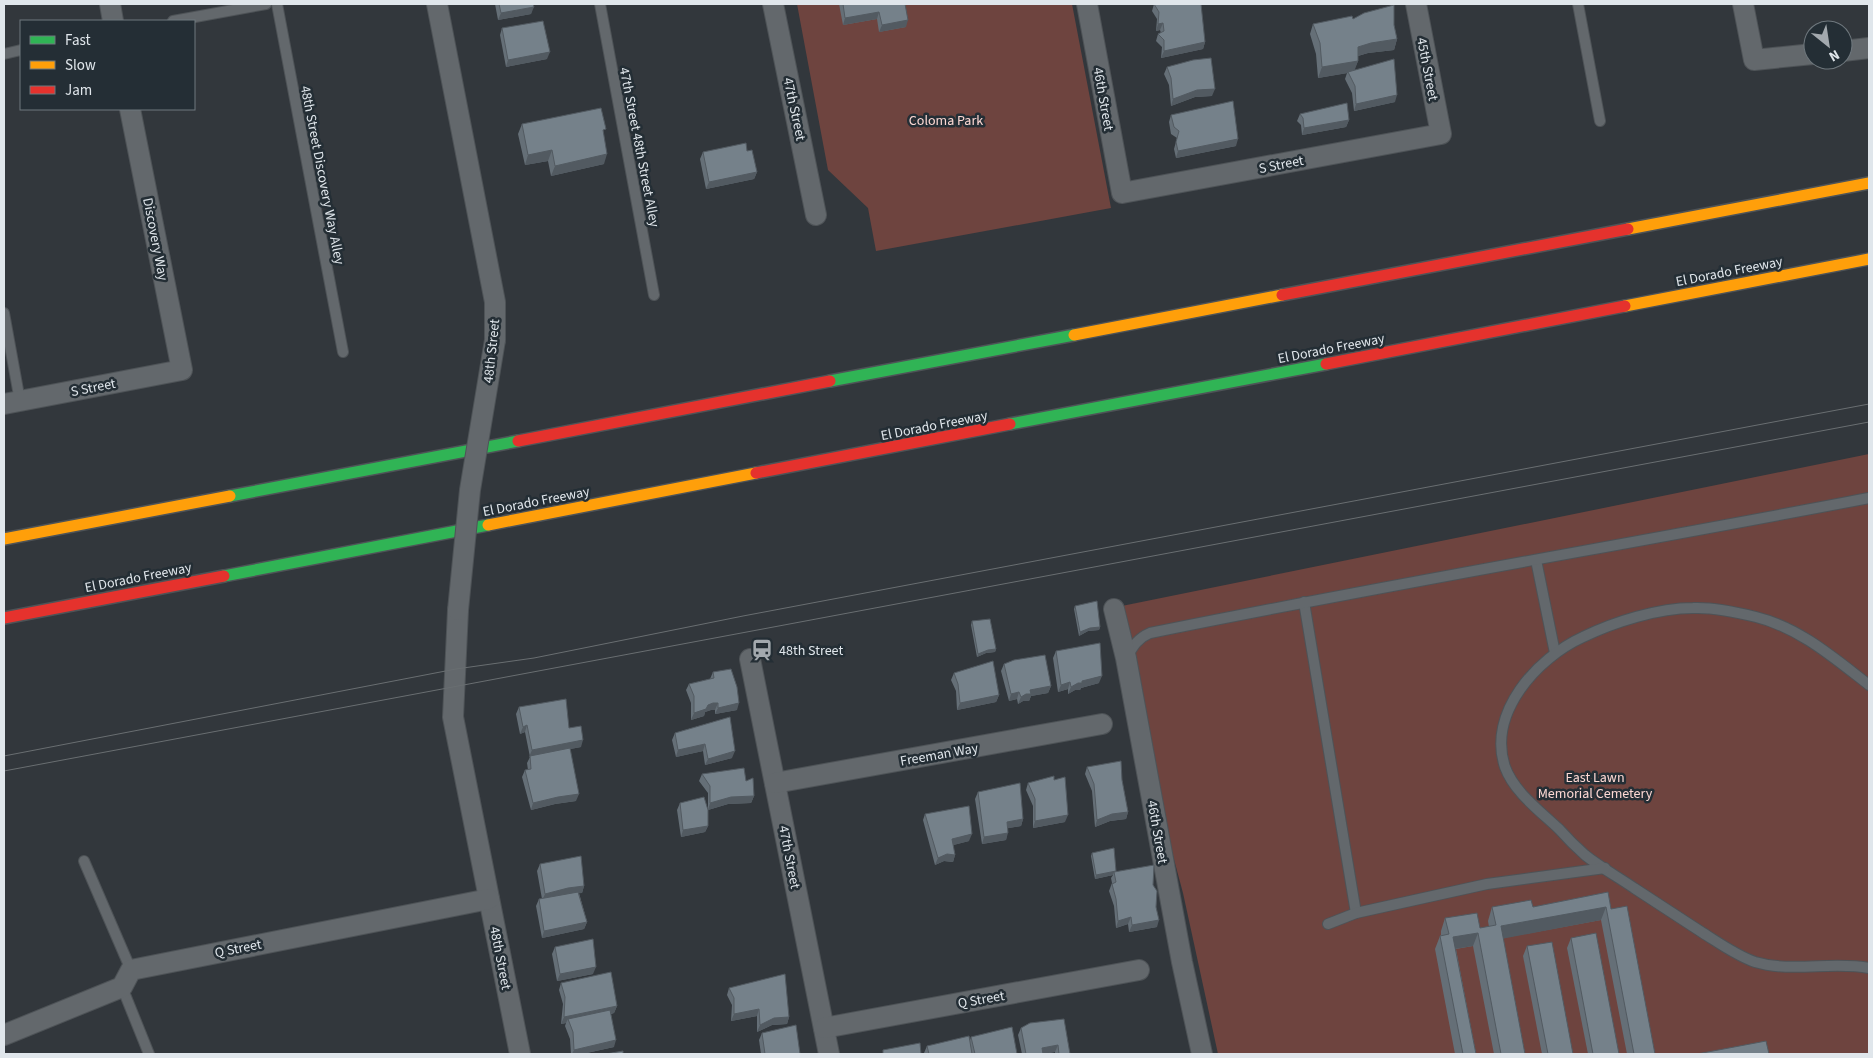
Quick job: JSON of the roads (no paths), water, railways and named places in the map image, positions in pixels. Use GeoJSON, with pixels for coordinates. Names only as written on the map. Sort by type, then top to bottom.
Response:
{"type":"FeatureCollection","features":[{"type":"Feature","properties":{"kind":"highway"},"geometry":{"type":"LineString","coordinates":[[4,539],[1869,183]]}},
{"type":"Feature","properties":{"kind":"highway","name":"El Dorado Freeway"},"geometry":{"type":"LineString","coordinates":[[4,618],[1869,259]]}},
{"type":"Feature","properties":{"kind":"street"},"geometry":{"type":"LineString","coordinates":[[110,4],[113,20]]}},
{"type":"Feature","properties":{"kind":"street","name":"48th Street"},"geometry":{"type":"LineString","coordinates":[[437,4],[495,302],[495,340],[470,490],[458,610],[453,717],[520,1054]]}},
{"type":"Feature","properties":{"kind":"street","name":"47th Street"},"geometry":{"type":"LineString","coordinates":[[773,4],[816,215]]}},
{"type":"Feature","properties":{"kind":"street","name":"46th Street"},"geometry":{"type":"LineString","coordinates":[[1087,4],[1122,193]]}},
{"type":"Feature","properties":{"kind":"street","name":"45th Street"},"geometry":{"type":"LineString","coordinates":[[1416,4],[1441,134]]}},
{"type":"Feature","properties":{"kind":"street"},"geometry":{"type":"LineString","coordinates":[[1743,4],[1754,60],[1803,55]]}},
{"type":"Feature","properties":{"kind":"street"},"geometry":{"type":"LineString","coordinates":[[1853,50],[1869,48]]}},
{"type":"Feature","properties":{"kind":"street","name":"Discovery Way"},"geometry":{"type":"LineString","coordinates":[[130,110],[182,370]]}},
{"type":"Feature","properties":{"kind":"street","name":"S Street"},"geometry":{"type":"LineString","coordinates":[[1122,193],[1441,134]]}},
{"type":"Feature","properties":{"kind":"street","name":"S Street"},"geometry":{"type":"LineString","coordinates":[[12,402],[182,370]]}},
{"type":"Feature","properties":{"kind":"street","name":"46th Street"},"geometry":{"type":"LineString","coordinates":[[1114,609],[1126,658],[1182,962],[1202,1054]]}},
{"type":"Feature","properties":{"kind":"street","name":"47th Street"},"geometry":{"type":"LineString","coordinates":[[750,659],[829,1054]]}},
{"type":"Feature","properties":{"kind":"street","name":"Freeman Way"},"geometry":{"type":"LineString","coordinates":[[775,784],[1102,724]]}},
{"type":"Feature","properties":{"kind":"street","name":"Q Street"},"geometry":{"type":"LineString","coordinates":[[4,1035],[127,978],[489,899]]}},
{"type":"Feature","properties":{"kind":"street","name":"Q Street"},"geometry":{"type":"LineString","coordinates":[[824,1028],[1139,970]]}},
{"type":"Feature","properties":{"kind":"lane"},"geometry":{"type":"LineString","coordinates":[[178,20],[266,4]]}},
{"type":"Feature","properties":{"kind":"lane","name":"48th Street Discovery Way Alley"},"geometry":{"type":"LineString","coordinates":[[277,4],[343,352]]}},
{"type":"Feature","properties":{"kind":"lane","name":"47th Street 48th Street Alley"},"geometry":{"type":"LineString","coordinates":[[600,4],[654,296]]}},
{"type":"Feature","properties":{"kind":"lane"},"geometry":{"type":"LineString","coordinates":[[1578,4],[1600,121]]}},
{"type":"Feature","properties":{"kind":"lane"},"geometry":{"type":"LineString","coordinates":[[4,54],[20,50]]}},
{"type":"Feature","properties":{"kind":"lane"},"geometry":{"type":"LineString","coordinates":[[4,313],[12,402]]}},
{"type":"Feature","properties":{"kind":"lane"},"geometry":{"type":"LineString","coordinates":[[1126,658],[1135,642],[1142,636],[1150,633],[1304,602],[1869,498]]}},
{"type":"Feature","properties":{"kind":"lane"},"geometry":{"type":"LineString","coordinates":[[1536,560],[1555,653]]}},
{"type":"Feature","properties":{"kind":"lane"},"geometry":{"type":"LineString","coordinates":[[1304,602],[1356,912]]}},
{"type":"Feature","properties":{"kind":"lane"},"geometry":{"type":"LineString","coordinates":[[1869,685],[1802,635],[1781,625],[1757,617],[1718,609],[1692,608],[1634,618],[1581,637],[1555,653],[1523,684],[1512,702],[1505,719],[1502,736],[1505,766],[1512,781],[1585,855],[1722,945],[1756,962],[1786,966],[1869,968]]}},
{"type":"Feature","properties":{"kind":"lane"},"geometry":{"type":"LineString","coordinates":[[84,861],[127,978],[149,1054]]}},
{"type":"Feature","properties":{"kind":"lane"},"geometry":{"type":"LineString","coordinates":[[1328,924],[1356,912],[1487,884],[1605,868]]}},
{"type":"Feature","properties":{"kind":"tram line"},"geometry":{"type":"LineString","coordinates":[[4,756],[456,669],[534,658],[743,616],[1869,404]]}},
{"type":"Feature","properties":{"kind":"tram line"},"geometry":{"type":"LineString","coordinates":[[4,771],[1869,422]]}},
{"type":"Feature","properties":{"kind":"place","name":"48th Street"},"geometry":{"type":"Point","coordinates":[762,650]}},
{"type":"Feature","properties":{"kind":"park label","name":"Coloma Park"},"geometry":{"type":"Point","coordinates":[946,120]}},
{"type":"Feature","properties":{"kind":"park label","name":"East Lawn Memorial Cemetery"},"geometry":{"type":"Point","coordinates":[1595,786]}}]}
